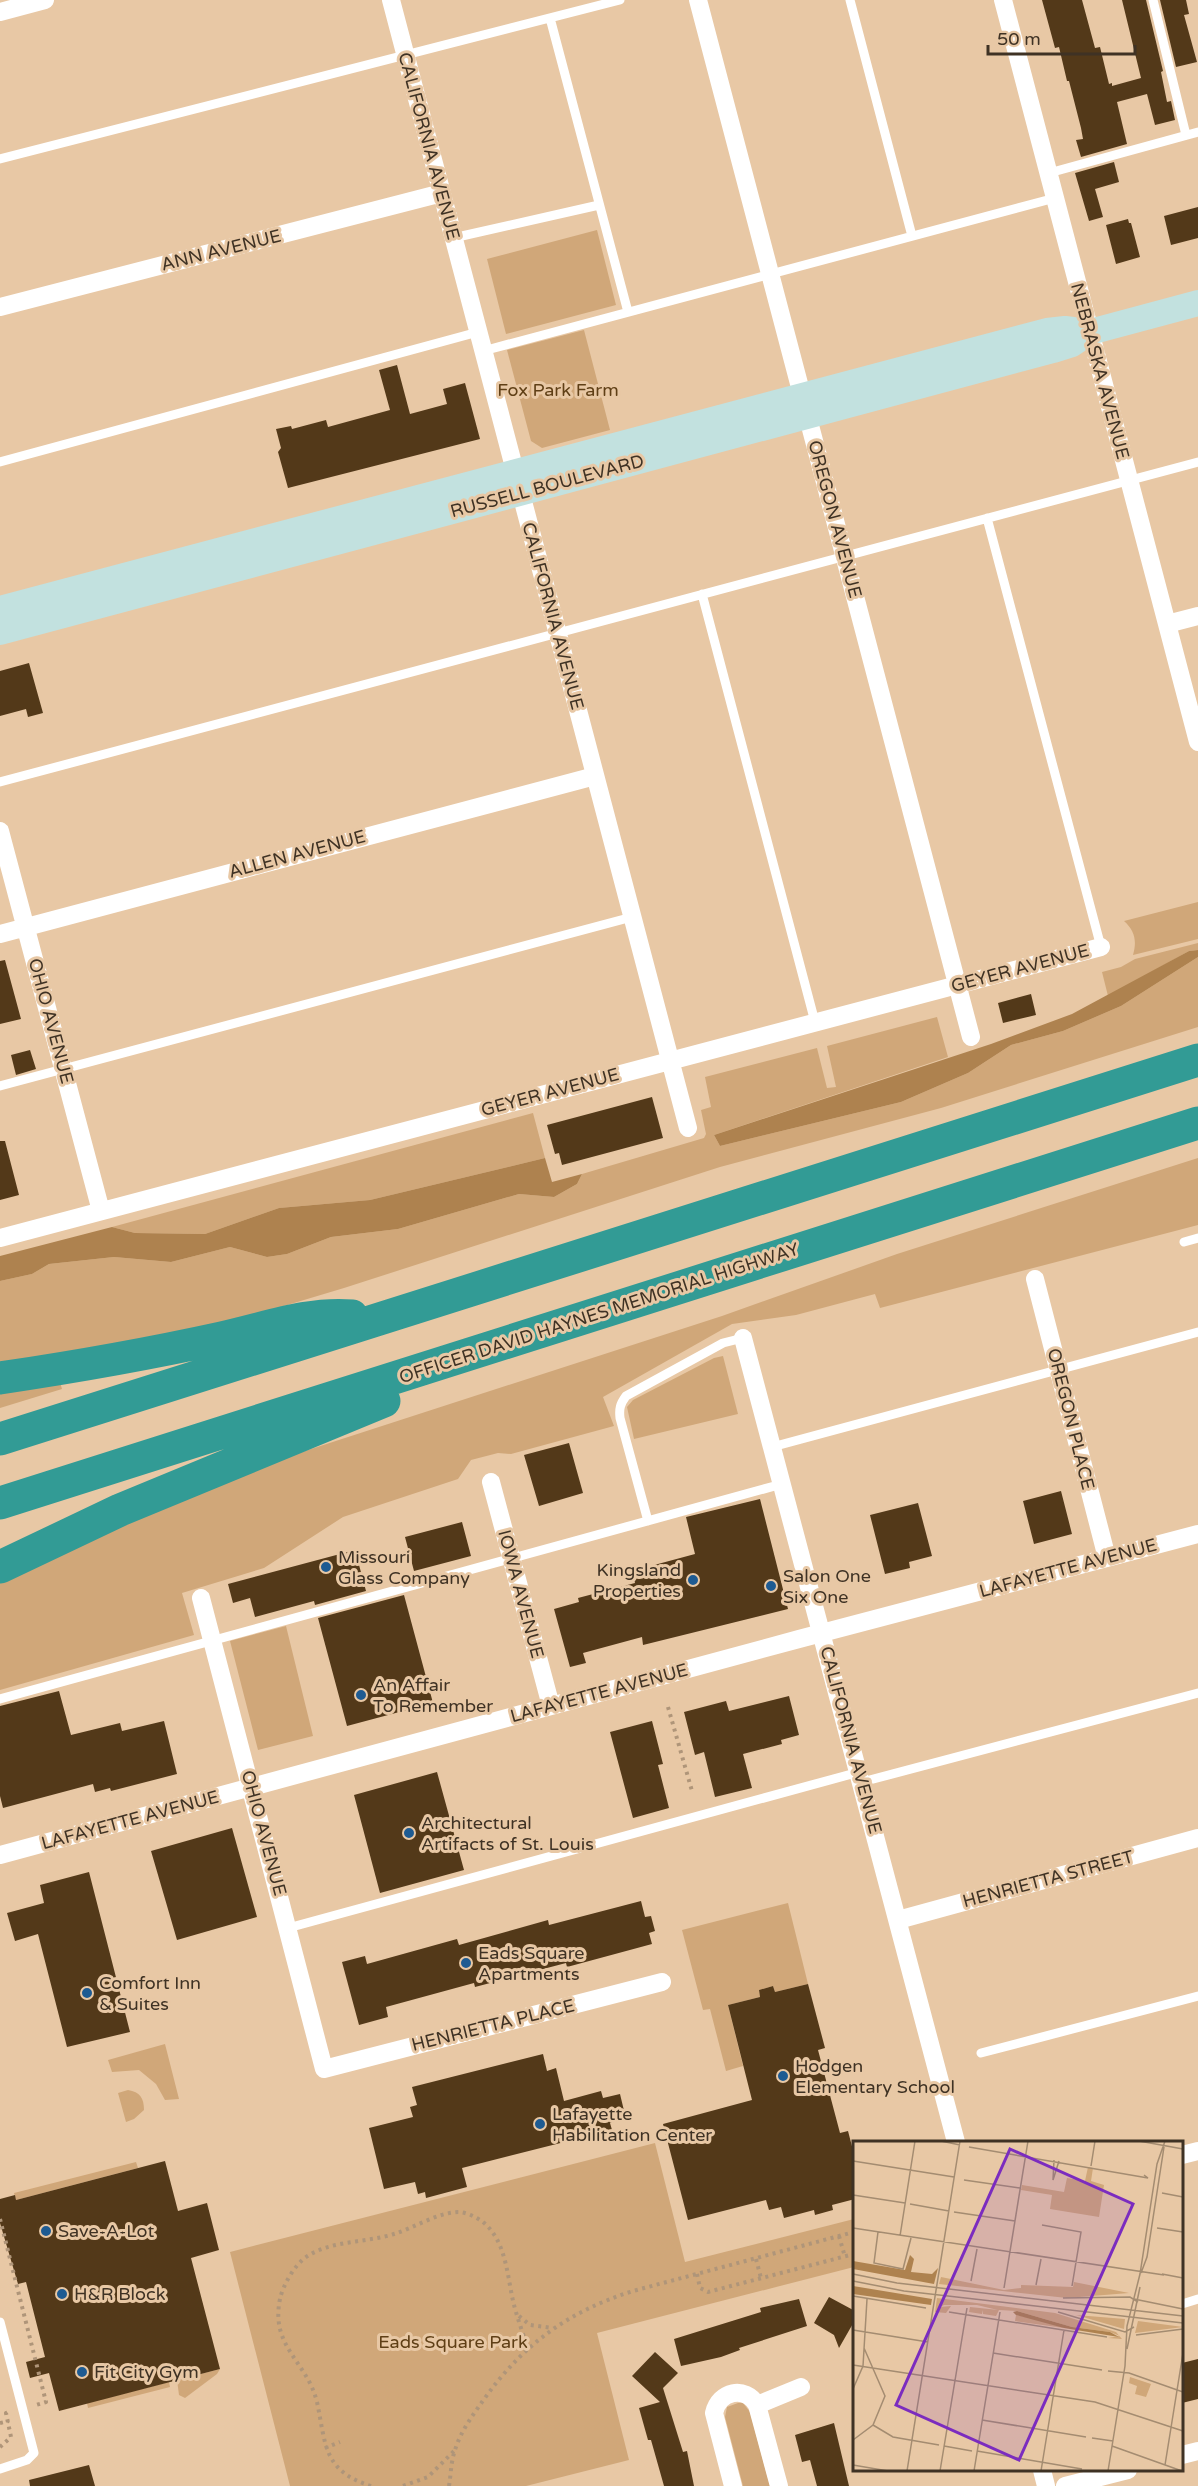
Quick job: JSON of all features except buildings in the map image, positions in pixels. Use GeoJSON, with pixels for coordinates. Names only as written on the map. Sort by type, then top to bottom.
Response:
{"type":"FeatureCollection","features":[{"type":"Feature","properties":{"kind":"highway"},"geometry":{"type":"LineString","coordinates":[[0,1439],[1198,1060]]}},
{"type":"Feature","properties":{"kind":"highway","name":"OFFICER DAVID HAYNES MEMORIAL HIGHWAY"},"geometry":{"type":"LineString","coordinates":[[0,1503],[1198,1123]]}},
{"type":"Feature","properties":{"kind":"highway"},"geometry":{"type":"LineString","coordinates":[[0,1377],[154,1352],[333,1314],[380,1319]]}},
{"type":"Feature","properties":{"kind":"highway"},"geometry":{"type":"LineString","coordinates":[[0,1567],[120,1510],[380,1403],[469,1354]]}},
{"type":"Feature","properties":{"kind":"main road","name":"RUSSELL BOULEVARD"},"geometry":{"type":"LineString","coordinates":[[0,609],[518,482],[805,406],[1053,350],[1072,344],[1090,332],[1198,303]]}},
{"type":"Feature","properties":{"kind":"main road","name":"RUSSELL BOULEVARD"},"geometry":{"type":"LineString","coordinates":[[0,632],[518,482]]}},
{"type":"Feature","properties":{"kind":"street"},"geometry":{"type":"LineString","coordinates":[[0,12],[45,0]]}},
{"type":"Feature","properties":{"kind":"street","name":"CALIFORNIA AVENUE"},"geometry":{"type":"LineString","coordinates":[[391,0],[688,1128]]}},
{"type":"Feature","properties":{"kind":"street","name":"OREGON AVENUE"},"geometry":{"type":"LineString","coordinates":[[698,0],[971,1037]]}},
{"type":"Feature","properties":{"kind":"street","name":"NEBRASKA AVENUE"},"geometry":{"type":"LineString","coordinates":[[1003,0],[1198,742]]}},
{"type":"Feature","properties":{"kind":"street","name":"ANN AVENUE"},"geometry":{"type":"LineString","coordinates":[[0,307],[442,194]]}},
{"type":"Feature","properties":{"kind":"street"},"geometry":{"type":"LineString","coordinates":[[1167,624],[1198,616]]}},
{"type":"Feature","properties":{"kind":"street","name":"ALLEN AVENUE"},"geometry":{"type":"LineString","coordinates":[[0,933],[595,776]]}},
{"type":"Feature","properties":{"kind":"street","name":"OHIO AVENUE"},"geometry":{"type":"LineString","coordinates":[[0,831],[101,1211]]}},
{"type":"Feature","properties":{"kind":"street","name":"GEYER AVENUE"},"geometry":{"type":"LineString","coordinates":[[0,1238],[1101,947]]}},
{"type":"Feature","properties":{"kind":"street","name":"OREGON PLACE"},"geometry":{"type":"LineString","coordinates":[[1035,1279],[1107,1558]]}},
{"type":"Feature","properties":{"kind":"street","name":"CALIFORNIA AVENUE"},"geometry":{"type":"LineString","coordinates":[[743,1338],[956,2141]]}},
{"type":"Feature","properties":{"kind":"street","name":"IOWA AVENUE"},"geometry":{"type":"LineString","coordinates":[[491,1482],[551,1706]]}},
{"type":"Feature","properties":{"kind":"street","name":"LAFAYETTE AVENUE"},"geometry":{"type":"LineString","coordinates":[[0,1855],[1198,1534]]}},
{"type":"Feature","properties":{"kind":"street","name":"OHIO AVENUE"},"geometry":{"type":"LineString","coordinates":[[201,1598],[324,2069]]}},
{"type":"Feature","properties":{"kind":"street","name":"HENRIETTA STREET"},"geometry":{"type":"LineString","coordinates":[[898,1920],[1198,1838]]}},
{"type":"Feature","properties":{"kind":"street","name":"HENRIETTA PLACE"},"geometry":{"type":"LineString","coordinates":[[324,2069],[662,1982]]}},
{"type":"Feature","properties":{"kind":"street"},"geometry":{"type":"LineString","coordinates":[[1183,2155],[1198,2151]]}},
{"type":"Feature","properties":{"kind":"street"},"geometry":{"type":"LineString","coordinates":[[757,2405],[801,2387]]}},
{"type":"Feature","properties":{"kind":"street"},"geometry":{"type":"LineString","coordinates":[[732,2486],[715,2421],[715,2405],[722,2397],[734,2392],[745,2392],[757,2405],[779,2486]]}},
{"type":"Feature","properties":{"kind":"street"},"geometry":{"type":"LineString","coordinates":[[1183,2455],[1198,2451]]}},
{"type":"Feature","properties":{"kind":"street"},"geometry":{"type":"LineString","coordinates":[[1042,2471],[1046,2486]]}},
{"type":"Feature","properties":{"kind":"street"},"geometry":{"type":"LineString","coordinates":[[1065,2486],[1121,2471]]}},
{"type":"Feature","properties":{"kind":"lane"},"geometry":{"type":"LineString","coordinates":[[0,159],[620,0]]}},
{"type":"Feature","properties":{"kind":"lane"},"geometry":{"type":"LineString","coordinates":[[850,0],[912,236]]}},
{"type":"Feature","properties":{"kind":"lane"},"geometry":{"type":"LineString","coordinates":[[1153,0],[1186,135]]}},
{"type":"Feature","properties":{"kind":"lane"},"geometry":{"type":"LineString","coordinates":[[549,18],[628,312]]}},
{"type":"Feature","properties":{"kind":"lane"},"geometry":{"type":"LineString","coordinates":[[1049,173],[1198,132]]}},
{"type":"Feature","properties":{"kind":"lane"},"geometry":{"type":"LineString","coordinates":[[483,351],[1055,198]]}},
{"type":"Feature","properties":{"kind":"lane"},"geometry":{"type":"LineString","coordinates":[[453,238],[599,205]]}},
{"type":"Feature","properties":{"kind":"lane"},"geometry":{"type":"LineString","coordinates":[[0,462],[478,332]]}},
{"type":"Feature","properties":{"kind":"lane"},"geometry":{"type":"LineString","coordinates":[[0,782],[1198,462]]}},
{"type":"Feature","properties":{"kind":"lane"},"geometry":{"type":"LineString","coordinates":[[987,518],[1101,947]]}},
{"type":"Feature","properties":{"kind":"lane"},"geometry":{"type":"LineString","coordinates":[[702,594],[815,1022]]}},
{"type":"Feature","properties":{"kind":"lane"},"geometry":{"type":"LineString","coordinates":[[0,1086],[632,917]]}},
{"type":"Feature","properties":{"kind":"lane"},"geometry":{"type":"LineString","coordinates":[[1184,1242],[1198,1238]]}},
{"type":"Feature","properties":{"kind":"lane"},"geometry":{"type":"LineString","coordinates":[[772,1446],[1198,1332]]}},
{"type":"Feature","properties":{"kind":"lane"},"geometry":{"type":"LineString","coordinates":[[648,1521],[620,1418],[621,1402],[626,1396],[723,1343],[743,1338]]}},
{"type":"Feature","properties":{"kind":"lane"},"geometry":{"type":"LineString","coordinates":[[0,1699],[782,1484]]}},
{"type":"Feature","properties":{"kind":"lane"},"geometry":{"type":"LineString","coordinates":[[288,1928],[860,1777],[1198,1693]]}},
{"type":"Feature","properties":{"kind":"lane"},"geometry":{"type":"LineString","coordinates":[[981,2053],[1198,1996]]}},
{"type":"Feature","properties":{"kind":"lane"},"geometry":{"type":"LineString","coordinates":[[1183,2304],[1198,2299]]}},
{"type":"Feature","properties":{"kind":"lane"},"geometry":{"type":"LineString","coordinates":[[0,2322],[34,2453],[27,2460],[0,2469]]}},
{"type":"Feature","properties":{"kind":"path"},"geometry":{"type":"LineString","coordinates":[[668,1707],[692,1791]]}},
{"type":"Feature","properties":{"kind":"path"},"geometry":{"type":"LineString","coordinates":[[371,2486],[344,2474],[333,2463],[325,2448],[313,2390],[283,2342],[279,2328],[280,2298],[297,2266],[306,2257],[319,2250],[394,2234],[446,2215],[460,2212],[471,2215],[482,2222],[499,2242],[516,2312],[528,2348]]}},
{"type":"Feature","properties":{"kind":"path"},"geometry":{"type":"LineString","coordinates":[[0,2219],[46,2402],[36,2405]]}},
{"type":"Feature","properties":{"kind":"path"},"geometry":{"type":"LineString","coordinates":[[404,2486],[422,2480],[435,2471],[455,2449],[471,2418],[499,2378],[528,2348],[553,2328],[603,2301],[853,2232]]}},
{"type":"Feature","properties":{"kind":"path"},"geometry":{"type":"LineString","coordinates":[[839,2236],[845,2257]]}},
{"type":"Feature","properties":{"kind":"path"},"geometry":{"type":"LineString","coordinates":[[697,2274],[700,2288],[708,2292],[853,2255]]}},
{"type":"Feature","properties":{"kind":"path"},"geometry":{"type":"LineString","coordinates":[[756,2259],[761,2278]]}},
{"type":"Feature","properties":{"kind":"path"},"geometry":{"type":"LineString","coordinates":[[516,2312],[530,2325],[553,2328]]}},
{"type":"Feature","properties":{"kind":"path"},"geometry":{"type":"LineString","coordinates":[[0,2447],[11,2437],[6,2413]]}},
{"type":"Feature","properties":{"kind":"path"},"geometry":{"type":"LineString","coordinates":[[0,2423],[9,2421]]}},
{"type":"Feature","properties":{"kind":"path"},"geometry":{"type":"LineString","coordinates":[[325,2448],[340,2442]]}},
{"type":"Feature","properties":{"kind":"path"},"geometry":{"type":"LineString","coordinates":[[449,2486],[455,2449]]}},
{"type":"Feature","properties":{"kind":"path"},"geometry":{"type":"LineString","coordinates":[[422,2480],[424,2486]]}},
{"type":"Feature","properties":{"kind":"green space"},"geometry":{"type":"Polygon","coordinates":[[[597,230],[616,305],[506,334],[487,259],[597,230]]]}},
{"type":"Feature","properties":{"kind":"green space","name":"Fox Park Farm"},"geometry":{"type":"Polygon","coordinates":[[[584,330],[610,430],[542,448],[531,441],[507,350],[584,330]]]}},
{"type":"Feature","properties":{"kind":"green space"},"geometry":{"type":"Polygon","coordinates":[[[1198,902],[1198,939],[1133,955],[1134,936],[1124,921],[1198,902]]]}},
{"type":"Feature","properties":{"kind":"green space"},"geometry":{"type":"Polygon","coordinates":[[[1198,943],[1198,950],[1189,951],[1108,996],[1102,972],[1121,967],[1135,959],[1198,943]]]}},
{"type":"Feature","properties":{"kind":"green space"},"geometry":{"type":"Polygon","coordinates":[[[1198,957],[1198,1027],[941,1108],[720,1167],[344,1288],[237,1320],[170,1334],[0,1363],[0,1281],[32,1274],[49,1264],[114,1257],[171,1262],[230,1247],[267,1257],[287,1254],[331,1237],[398,1229],[519,1194],[554,1197],[577,1184],[582,1174],[704,1138],[706,1134],[701,1110],[711,1107],[705,1077],[817,1048],[827,1088],[836,1087],[827,1046],[937,1017],[948,1057],[714,1135],[720,1146],[901,1102],[968,1073],[1011,1045],[1063,1031],[1121,1006],[1198,957]]]}},
{"type":"Feature","properties":{"kind":"green space"},"geometry":{"type":"Polygon","coordinates":[[[533,1113],[545,1158],[370,1200],[279,1208],[205,1234],[135,1233],[112,1227],[533,1113]]]}},
{"type":"Feature","properties":{"kind":"green space"},"geometry":{"type":"Polygon","coordinates":[[[1198,1158],[1198,1225],[880,1308],[875,1294],[796,1315],[732,1324],[603,1397],[614,1426],[511,1454],[498,1453],[471,1460],[458,1479],[343,1517],[264,1568],[182,1593],[194,1635],[0,1690],[0,1577],[246,1470],[722,1316],[897,1254],[1198,1158]]]}},
{"type":"Feature","properties":{"kind":"green space"},"geometry":{"type":"Polygon","coordinates":[[[723,1356],[738,1414],[634,1439],[627,1407],[633,1400],[714,1358],[723,1356]]]}},
{"type":"Feature","properties":{"kind":"green space"},"geometry":{"type":"Polygon","coordinates":[[[59,1379],[62,1389],[0,1408],[0,1388],[59,1379]]]}},
{"type":"Feature","properties":{"kind":"green space"},"geometry":{"type":"Polygon","coordinates":[[[286,1626],[313,1736],[258,1750],[230,1641],[286,1626]]]}},
{"type":"Feature","properties":{"kind":"green space"},"geometry":{"type":"Polygon","coordinates":[[[788,1903],[808,1984],[775,1992],[773,1986],[759,1990],[760,1997],[728,2005],[743,2066],[726,2071],[710,2009],[703,2010],[682,1930],[788,1903]]]}},
{"type":"Feature","properties":{"kind":"green space"},"geometry":{"type":"Polygon","coordinates":[[[165,2044],[179,2099],[165,2100],[156,2084],[139,2070],[112,2072],[108,2060],[165,2044]]]}},
{"type":"Feature","properties":{"kind":"green space"},"geometry":{"type":"Polygon","coordinates":[[[128,2090],[140,2096],[144,2110],[134,2119],[126,2122],[118,2093],[128,2090]]]}},
{"type":"Feature","properties":{"kind":"green space","name":"Eads Square Park"},"geometry":{"type":"Polygon","coordinates":[[[655,2143],[685,2262],[853,2219],[853,2267],[597,2333],[629,2460],[526,2486],[290,2486],[230,2252],[655,2143]]]}},
{"type":"Feature","properties":{"kind":"green space"},"geometry":{"type":"Polygon","coordinates":[[[136,2162],[138,2168],[16,2200],[14,2193],[136,2162]]]}},
{"type":"Feature","properties":{"kind":"green space"},"geometry":{"type":"Polygon","coordinates":[[[220,2369],[217,2374],[185,2398],[179,2395],[177,2380],[220,2369]]]}},
{"type":"Feature","properties":{"kind":"green space"},"geometry":{"type":"Polygon","coordinates":[[[169,2382],[170,2387],[88,2408],[87,2403],[169,2382]]]}},
{"type":"Feature","properties":{"kind":"green space"},"geometry":{"type":"Polygon","coordinates":[[[743,2403],[750,2412],[770,2486],[743,2486],[725,2417],[727,2407],[743,2403]]]}},
{"type":"Feature","properties":{"kind":"shaded area"},"geometry":{"type":"Polygon","coordinates":[[[1198,950],[1198,957],[1121,1006],[1063,1031],[1011,1045],[968,1073],[901,1102],[720,1146],[714,1135],[991,1044],[1072,1014],[1189,951],[1198,950]]]}},
{"type":"Feature","properties":{"kind":"shaded area"},"geometry":{"type":"Polygon","coordinates":[[[545,1158],[552,1182],[582,1174],[577,1184],[554,1197],[519,1194],[398,1229],[331,1237],[287,1254],[267,1257],[230,1247],[171,1262],[114,1257],[49,1264],[32,1274],[0,1281],[0,1256],[112,1227],[135,1233],[205,1234],[279,1208],[370,1200],[545,1158]]]}},
{"type":"Feature","properties":{"kind":"place","name":"Missouri Glass Company"},"geometry":{"type":"Point","coordinates":[326,1567]}},
{"type":"Feature","properties":{"kind":"place","name":"Kingsland Properties"},"geometry":{"type":"Point","coordinates":[693,1580]}},
{"type":"Feature","properties":{"kind":"place","name":"Salon One Six One"},"geometry":{"type":"Point","coordinates":[771,1586]}},
{"type":"Feature","properties":{"kind":"place","name":"An Affair To Remember"},"geometry":{"type":"Point","coordinates":[361,1695]}},
{"type":"Feature","properties":{"kind":"place","name":"Architectural Artifacts of St. Louis"},"geometry":{"type":"Point","coordinates":[409,1833]}},
{"type":"Feature","properties":{"kind":"place","name":"Eads Square Apartments"},"geometry":{"type":"Point","coordinates":[466,1963]}},
{"type":"Feature","properties":{"kind":"place","name":"Comfort Inn & Suites"},"geometry":{"type":"Point","coordinates":[87,1993]}},
{"type":"Feature","properties":{"kind":"place","name":"Hodgen Elementary School"},"geometry":{"type":"Point","coordinates":[783,2076]}},
{"type":"Feature","properties":{"kind":"place","name":"Lafayette Habilitation Center"},"geometry":{"type":"Point","coordinates":[540,2124]}},
{"type":"Feature","properties":{"kind":"place","name":"Save-A-Lot"},"geometry":{"type":"Point","coordinates":[46,2231]}},
{"type":"Feature","properties":{"kind":"place","name":"H&R Block"},"geometry":{"type":"Point","coordinates":[62,2294]}},
{"type":"Feature","properties":{"kind":"place","name":"Fit City Gym"},"geometry":{"type":"Point","coordinates":[82,2372]}}]}
